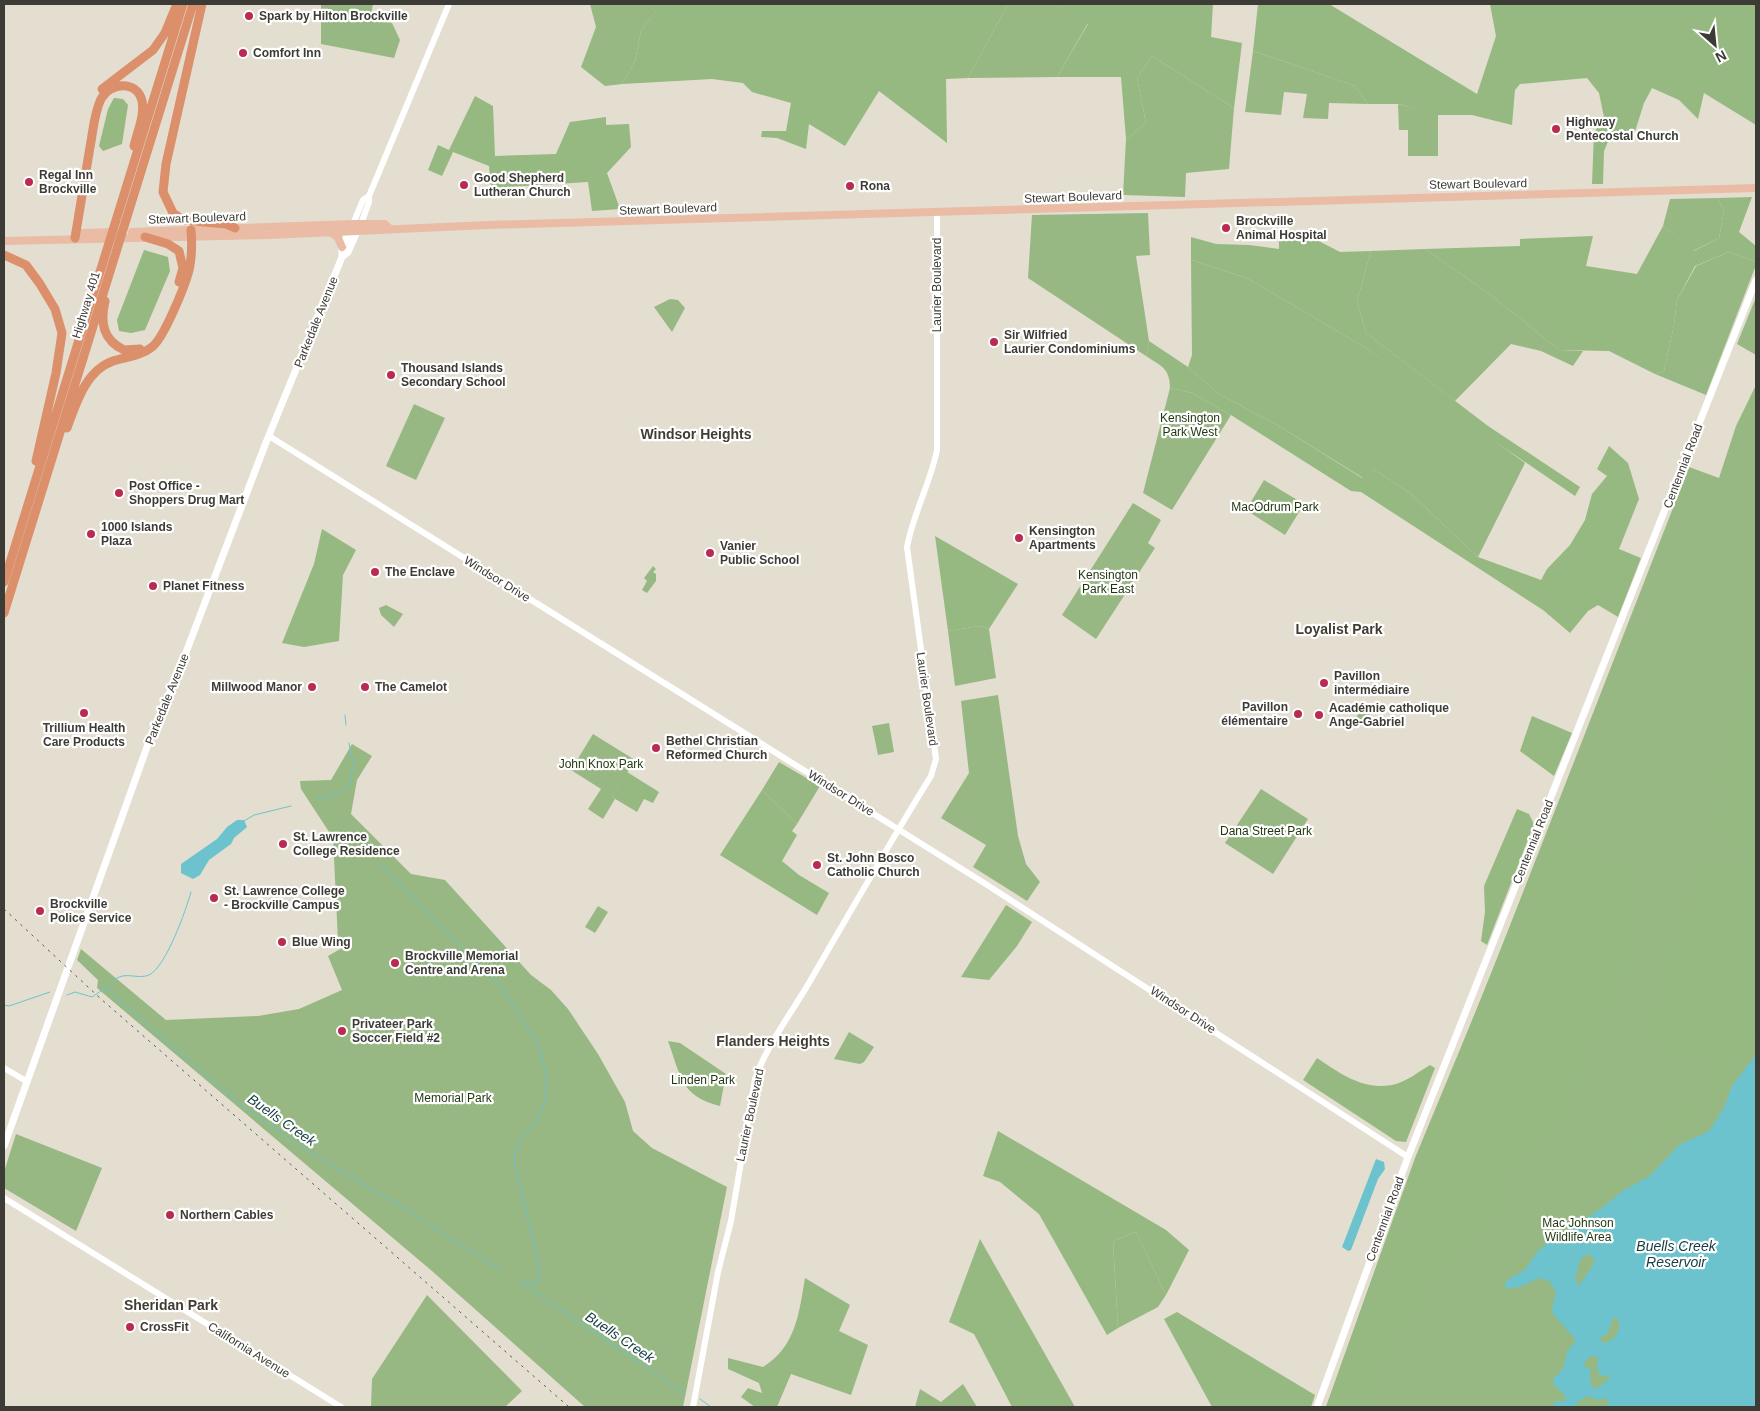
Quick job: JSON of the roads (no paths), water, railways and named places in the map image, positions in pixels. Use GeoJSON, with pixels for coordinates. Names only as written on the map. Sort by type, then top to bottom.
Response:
{"type":"FeatureCollection","features":[{"type":"Feature","properties":{"kind":"highway"},"geometry":{"type":"LineString","coordinates":[[72,236],[94,100],[109,82],[153,50],[165,33],[177,4]]}},
{"type":"Feature","properties":{"kind":"highway","name":"Highway 401"},"geometry":{"type":"LineString","coordinates":[[4,582],[183,4]]}},
{"type":"Feature","properties":{"kind":"highway","name":"Highway 401"},"geometry":{"type":"LineString","coordinates":[[4,613],[193,4]]}},
{"type":"Feature","properties":{"kind":"highway"},"geometry":{"type":"LineString","coordinates":[[202,4],[166,164],[163,192],[173,213],[183,220],[226,224],[234,228]]}},
{"type":"Feature","properties":{"kind":"highway"},"geometry":{"type":"LineString","coordinates":[[72,236],[100,101],[106,91],[118,86],[127,86],[136,91],[142,104],[129,168],[130,178]]}},
{"type":"Feature","properties":{"kind":"highway"},"geometry":{"type":"LineString","coordinates":[[123,229],[104,309],[103,326],[113,344],[124,350],[136,350],[144,347],[156,337],[183,268],[181,256],[175,246],[140,235]]}},
{"type":"Feature","properties":{"kind":"highway"},"geometry":{"type":"LineString","coordinates":[[44,484],[52,470],[70,420],[88,381],[102,366],[145,352],[160,340],[189,272],[191,233]]}},
{"type":"Feature","properties":{"kind":"highway"},"geometry":{"type":"LineString","coordinates":[[4,255],[26,265],[55,308],[62,333],[56,373],[23,509],[23,519]]}},
{"type":"Feature","properties":{"kind":"main road","name":"Stewart Boulevard"},"geometry":{"type":"LineString","coordinates":[[191,233],[234,228],[355,228],[383,232],[390,229],[1756,188]]}},
{"type":"Feature","properties":{"kind":"main road","name":"Stewart Boulevard"},"geometry":{"type":"LineString","coordinates":[[4,241],[94,235],[332,233],[355,228]]}},
{"type":"Feature","properties":{"kind":"main road","name":"Parkedale Avenue"},"geometry":{"type":"LineString","coordinates":[[4,1146],[152,733],[177,676],[269,436],[342,257],[342,247],[355,228]]}},
{"type":"Feature","properties":{"kind":"main road","name":"Parkedale Avenue"},"geometry":{"type":"LineString","coordinates":[[342,257],[348,252],[355,228]]}},
{"type":"Feature","properties":{"kind":"main road"},"geometry":{"type":"LineString","coordinates":[[332,233],[338,238],[342,247]]}},
{"type":"Feature","properties":{"kind":"main road","name":"Stewart Boulevard"},"geometry":{"type":"LineString","coordinates":[[4,236],[72,236]]}},
{"type":"Feature","properties":{"kind":"main road","name":"Centennial Road"},"geometry":{"type":"LineString","coordinates":[[1317,1407],[1408,1157],[1756,280]]}},
{"type":"Feature","properties":{"kind":"street","name":"Parkedale Avenue"},"geometry":{"type":"LineString","coordinates":[[355,228],[369,202],[368,196],[449,4]]}},
{"type":"Feature","properties":{"kind":"street","name":"Laurier Boulevard"},"geometry":{"type":"LineString","coordinates":[[693,1407],[718,1272],[731,1221],[755,1079],[761,1062],[794,1010],[898,829],[931,776],[936,759],[907,547],[911,527],[933,470],[937,450],[937,212]]}},
{"type":"Feature","properties":{"kind":"street","name":"Windsor Drive"},"geometry":{"type":"LineString","coordinates":[[269,436],[898,829],[1130,976],[1408,1157]]}},
{"type":"Feature","properties":{"kind":"street"},"geometry":{"type":"LineString","coordinates":[[4,1068],[26,1081]]}},
{"type":"Feature","properties":{"kind":"street","name":"California Avenue"},"geometry":{"type":"LineString","coordinates":[[4,1198],[342,1407]]}},
{"type":"Feature","properties":{"kind":"water"},"geometry":{"type":"Polygon","coordinates":[[[237,820],[244,820],[247,827],[234,838],[231,844],[209,860],[200,875],[193,879],[181,873],[181,864],[217,839],[227,827],[237,820]]]}},
{"type":"Feature","properties":{"kind":"water","name":"Buells Creek Reservoir"},"geometry":{"type":"Polygon","coordinates":[[[1756,1054],[1756,1407],[1605,1407],[1609,1402],[1606,1398],[1598,1400],[1588,1396],[1576,1403],[1577,1407],[1553,1407],[1556,1401],[1563,1402],[1566,1399],[1553,1382],[1553,1379],[1563,1369],[1567,1352],[1576,1340],[1554,1315],[1552,1310],[1556,1291],[1549,1281],[1539,1278],[1520,1287],[1504,1288],[1507,1280],[1525,1270],[1537,1252],[1545,1245],[1603,1207],[1624,1190],[1650,1176],[1679,1145],[1709,1131],[1724,1108],[1732,1086],[1756,1054]],[[1590,1254],[1581,1259],[1575,1278],[1579,1286],[1595,1262],[1590,1254]],[[1614,1316],[1607,1334],[1598,1339],[1604,1343],[1616,1335],[1619,1329],[1619,1321],[1614,1316]],[[1590,1356],[1583,1365],[1590,1369],[1591,1387],[1598,1388],[1610,1378],[1607,1375],[1600,1376],[1597,1367],[1598,1357],[1590,1356]]]}},
{"type":"Feature","properties":{"kind":"water"},"geometry":{"type":"Polygon","coordinates":[[[1376,1159],[1384,1162],[1385,1169],[1378,1179],[1351,1250],[1348,1251],[1342,1247],[1376,1159]]]}},
{"type":"Feature","properties":{"kind":"waterway"},"geometry":{"type":"LineString","coordinates":[[345,715],[346,725]]}},
{"type":"Feature","properties":{"kind":"waterway"},"geometry":{"type":"LineString","coordinates":[[317,799],[339,794],[350,784],[353,764],[349,743]]}},
{"type":"Feature","properties":{"kind":"waterway"},"geometry":{"type":"LineString","coordinates":[[244,821],[254,815],[291,806]]}},
{"type":"Feature","properties":{"kind":"waterway"},"geometry":{"type":"LineString","coordinates":[[381,864],[501,987],[539,1046],[546,1074],[546,1100],[536,1122],[521,1138],[515,1154],[515,1165],[540,1269],[538,1282],[524,1284]]}},
{"type":"Feature","properties":{"kind":"waterway"},"geometry":{"type":"LineString","coordinates":[[113,981],[122,976],[149,975],[155,970],[168,950],[191,892]]}},
{"type":"Feature","properties":{"kind":"waterway","name":"Buells Creek"},"geometry":{"type":"LineString","coordinates":[[67,995],[75,992],[92,997],[110,985]]}},
{"type":"Feature","properties":{"kind":"waterway","name":"Buells Creek"},"geometry":{"type":"LineString","coordinates":[[106,987],[248,1110],[298,1145],[411,1212],[500,1270]]}},
{"type":"Feature","properties":{"kind":"waterway","name":"Buells Creek"},"geometry":{"type":"LineString","coordinates":[[4,1005],[9,1006],[50,992]]}},
{"type":"Feature","properties":{"kind":"waterway","name":"Buells Creek"},"geometry":{"type":"LineString","coordinates":[[519,1281],[684,1393]]}},
{"type":"Feature","properties":{"kind":"waterway","name":"Buells Creek"},"geometry":{"type":"LineString","coordinates":[[700,1399],[711,1407]]}},
{"type":"Feature","properties":{"kind":"railway"},"geometry":{"type":"LineString","coordinates":[[4,909],[101,999],[569,1407]]}},
{"type":"Feature","properties":{"kind":"place","name":"Spark by Hilton Brockville"},"geometry":{"type":"Point","coordinates":[249,16]}},
{"type":"Feature","properties":{"kind":"place","name":"Comfort Inn"},"geometry":{"type":"Point","coordinates":[243,53]}},
{"type":"Feature","properties":{"kind":"place","name":"Highway Pentecostal Church"},"geometry":{"type":"Point","coordinates":[1556,129]}},
{"type":"Feature","properties":{"kind":"place","name":"Regal Inn Brockville"},"geometry":{"type":"Point","coordinates":[29,182]}},
{"type":"Feature","properties":{"kind":"place","name":"Good Shepherd Lutheran Church"},"geometry":{"type":"Point","coordinates":[464,185]}},
{"type":"Feature","properties":{"kind":"place","name":"Rona"},"geometry":{"type":"Point","coordinates":[850,186]}},
{"type":"Feature","properties":{"kind":"place","name":"Brockville Animal Hospital"},"geometry":{"type":"Point","coordinates":[1226,228]}},
{"type":"Feature","properties":{"kind":"place","name":"Sir Wilfried Laurier Condominiums"},"geometry":{"type":"Point","coordinates":[994,342]}},
{"type":"Feature","properties":{"kind":"place","name":"Thousand Islands Secondary School"},"geometry":{"type":"Point","coordinates":[391,375]}},
{"type":"Feature","properties":{"kind":"place","name":"Post Office - Shoppers Drug Mart"},"geometry":{"type":"Point","coordinates":[119,493]}},
{"type":"Feature","properties":{"kind":"place","name":"1000 Islands Plaza"},"geometry":{"type":"Point","coordinates":[91,534]}},
{"type":"Feature","properties":{"kind":"place","name":"Kensington Apartments"},"geometry":{"type":"Point","coordinates":[1019,538]}},
{"type":"Feature","properties":{"kind":"place","name":"Vanier Public School"},"geometry":{"type":"Point","coordinates":[710,553]}},
{"type":"Feature","properties":{"kind":"place","name":"The Enclave"},"geometry":{"type":"Point","coordinates":[375,572]}},
{"type":"Feature","properties":{"kind":"place","name":"Planet Fitness"},"geometry":{"type":"Point","coordinates":[153,586]}},
{"type":"Feature","properties":{"kind":"place","name":"Pavillon intermédiaire"},"geometry":{"type":"Point","coordinates":[1324,683]}},
{"type":"Feature","properties":{"kind":"place","name":"Millwood Manor"},"geometry":{"type":"Point","coordinates":[312,687]}},
{"type":"Feature","properties":{"kind":"place","name":"The Camelot"},"geometry":{"type":"Point","coordinates":[365,687]}},
{"type":"Feature","properties":{"kind":"place","name":"Trillium Health Care Products"},"geometry":{"type":"Point","coordinates":[84,713]}},
{"type":"Feature","properties":{"kind":"place","name":"Pavillon élémentaire"},"geometry":{"type":"Point","coordinates":[1298,714]}},
{"type":"Feature","properties":{"kind":"place","name":"Académie catholique Ange-Gabriel"},"geometry":{"type":"Point","coordinates":[1319,715]}},
{"type":"Feature","properties":{"kind":"place","name":"Bethel Christian Reformed Church"},"geometry":{"type":"Point","coordinates":[656,748]}},
{"type":"Feature","properties":{"kind":"place","name":"St. Lawrence College Residence"},"geometry":{"type":"Point","coordinates":[283,844]}},
{"type":"Feature","properties":{"kind":"place","name":"St. John Bosco Catholic Church"},"geometry":{"type":"Point","coordinates":[817,865]}},
{"type":"Feature","properties":{"kind":"place","name":"St. Lawrence College - Brockville Campus"},"geometry":{"type":"Point","coordinates":[214,898]}},
{"type":"Feature","properties":{"kind":"place","name":"Brockville Police Service"},"geometry":{"type":"Point","coordinates":[40,911]}},
{"type":"Feature","properties":{"kind":"place","name":"Blue Wing"},"geometry":{"type":"Point","coordinates":[282,942]}},
{"type":"Feature","properties":{"kind":"place","name":"Brockville Memorial Centre and Arena"},"geometry":{"type":"Point","coordinates":[395,963]}},
{"type":"Feature","properties":{"kind":"place","name":"Privateer Park Soccer Field #2"},"geometry":{"type":"Point","coordinates":[342,1031]}},
{"type":"Feature","properties":{"kind":"place","name":"Northern Cables"},"geometry":{"type":"Point","coordinates":[170,1215]}},
{"type":"Feature","properties":{"kind":"place","name":"CrossFit"},"geometry":{"type":"Point","coordinates":[130,1327]}},
{"type":"Feature","properties":{"kind":"district","name":"Windsor Heights"},"geometry":{"type":"Point","coordinates":[696,434]}},
{"type":"Feature","properties":{"kind":"district","name":"Loyalist Park"},"geometry":{"type":"Point","coordinates":[1339,629]}},
{"type":"Feature","properties":{"kind":"district","name":"Flanders Heights"},"geometry":{"type":"Point","coordinates":[773,1041]}},
{"type":"Feature","properties":{"kind":"district","name":"Sheridan Park"},"geometry":{"type":"Point","coordinates":[171,1305]}},
{"type":"Feature","properties":{"kind":"park label","name":"Kensington Park West"},"geometry":{"type":"Point","coordinates":[1190,425]}},
{"type":"Feature","properties":{"kind":"park label","name":"MacOdrum Park"},"geometry":{"type":"Point","coordinates":[1275,507]}},
{"type":"Feature","properties":{"kind":"park label","name":"Kensington Park East"},"geometry":{"type":"Point","coordinates":[1108,582]}},
{"type":"Feature","properties":{"kind":"park label","name":"John Knox Park"},"geometry":{"type":"Point","coordinates":[601,764]}},
{"type":"Feature","properties":{"kind":"park label","name":"Dana Street Park"},"geometry":{"type":"Point","coordinates":[1266,831]}},
{"type":"Feature","properties":{"kind":"park label","name":"Linden Park"},"geometry":{"type":"Point","coordinates":[703,1080]}},
{"type":"Feature","properties":{"kind":"park label","name":"Memorial Park"},"geometry":{"type":"Point","coordinates":[453,1098]}},
{"type":"Feature","properties":{"kind":"park label","name":"Mac Johnson Wildlife Area"},"geometry":{"type":"Point","coordinates":[1578,1230]}}]}
